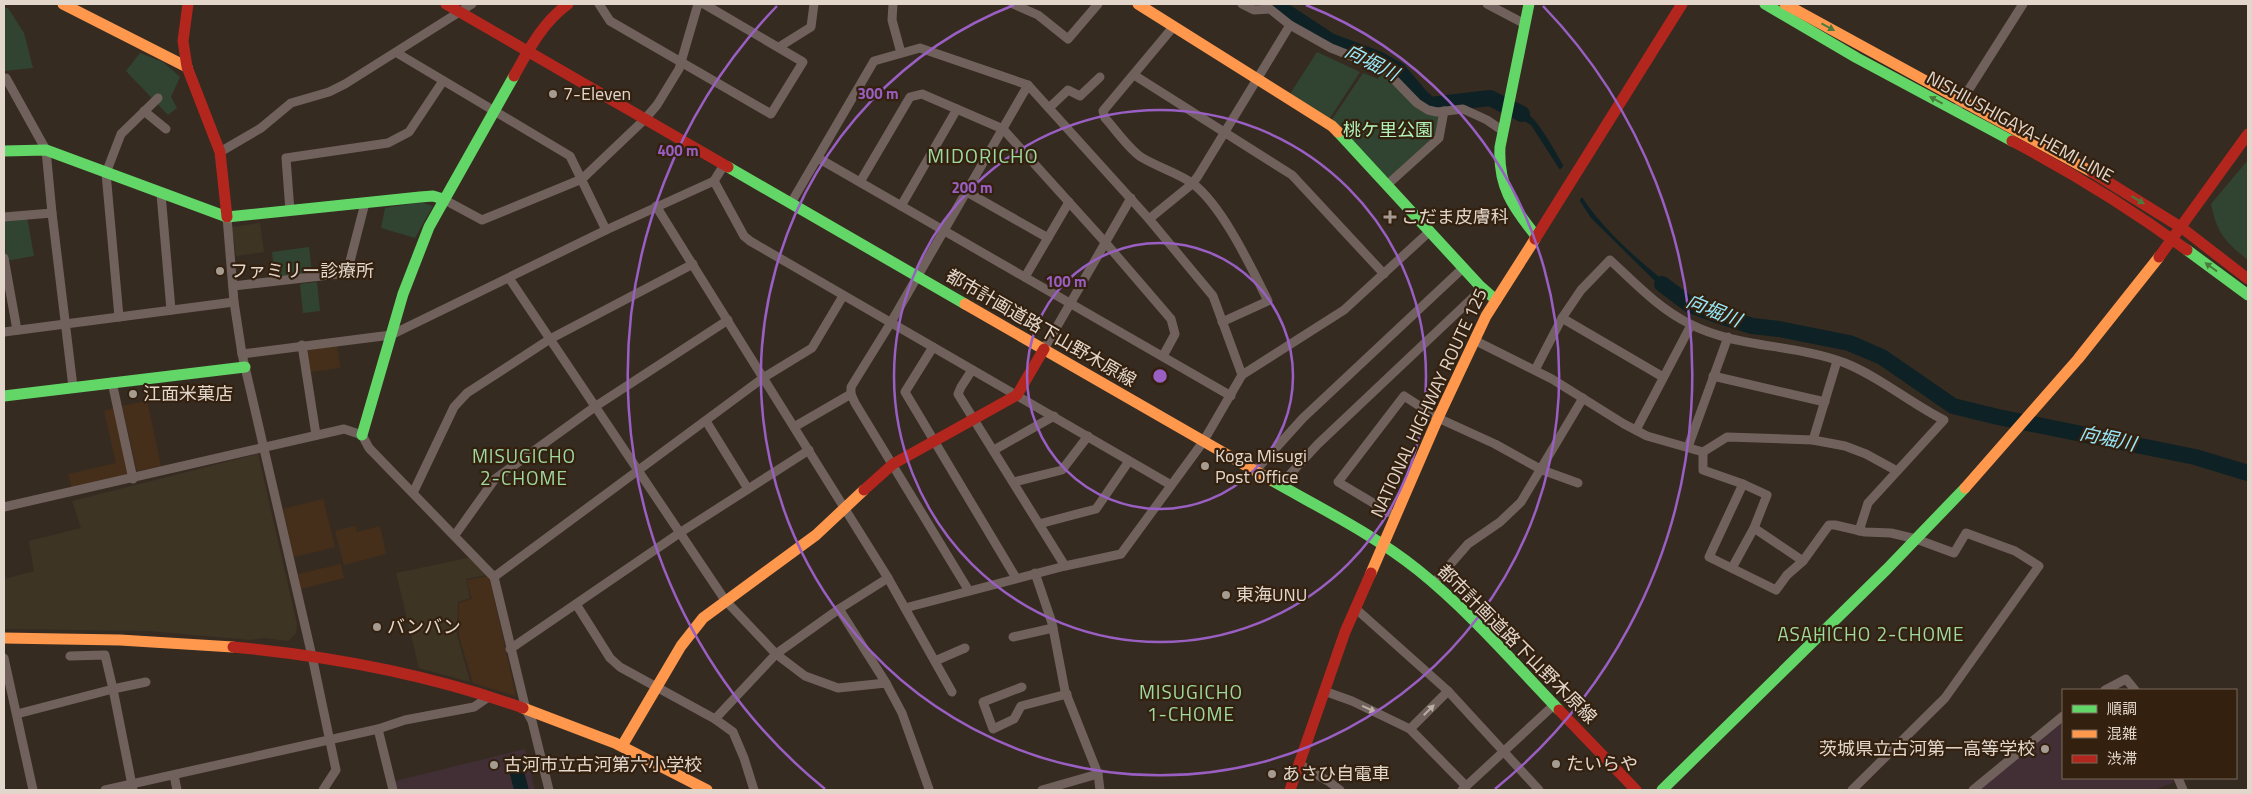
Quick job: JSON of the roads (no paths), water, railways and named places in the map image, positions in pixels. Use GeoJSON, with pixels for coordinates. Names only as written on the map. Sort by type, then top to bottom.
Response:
{"type":"FeatureCollection","features":[{"type":"Feature","properties":{"kind":"main road"},"geometry":{"type":"LineString","coordinates":[[63,4],[187,67]]}},
{"type":"Feature","properties":{"kind":"main road"},"geometry":{"type":"LineString","coordinates":[[188,4],[184,41],[187,67],[220,152],[227,217]]}},
{"type":"Feature","properties":{"kind":"main road","name":"都市計画道路下山野木原線"},"geometry":{"type":"LineString","coordinates":[[446,4],[1382,544],[1434,583],[1478,624],[1636,790]]}},
{"type":"Feature","properties":{"kind":"main road"},"geometry":{"type":"LineString","coordinates":[[362,435],[416,257],[443,199],[545,24],[554,14],[568,4]]}},
{"type":"Feature","properties":{"kind":"main road"},"geometry":{"type":"LineString","coordinates":[[1138,4],[1332,126],[1482,289],[1496,300]]}},
{"type":"Feature","properties":{"kind":"main road"},"geometry":{"type":"LineString","coordinates":[[1529,4],[1499,156],[1500,178],[1510,203],[1536,236]]}},
{"type":"Feature","properties":{"kind":"main road","name":"NATIONAL HIGHWAY ROUTE 125"},"geometry":{"type":"LineString","coordinates":[[1290,790],[1355,608],[1474,340],[1496,300],[1562,193],[1682,4]]}},
{"type":"Feature","properties":{"kind":"main road","name":"NISHIUSHIGAYA-HEMI LINE"},"geometry":{"type":"LineString","coordinates":[[1765,4],[1857,58],[2074,161],[2182,228],[2248,279]]}},
{"type":"Feature","properties":{"kind":"main road","name":"NISHIUSHIGAYA-HEMI LINE"},"geometry":{"type":"LineString","coordinates":[[1785,4],[2106,194],[2174,240],[2248,295]]}},
{"type":"Feature","properties":{"kind":"main road"},"geometry":{"type":"LineString","coordinates":[[1662,790],[1916,539],[2017,432],[2102,332],[2174,240],[2248,134]]}},
{"type":"Feature","properties":{"kind":"main road"},"geometry":{"type":"LineString","coordinates":[[4,151],[46,150],[227,217],[420,197],[433,196],[443,199]]}},
{"type":"Feature","properties":{"kind":"main road"},"geometry":{"type":"LineString","coordinates":[[622,746],[655,688],[692,631],[703,618],[725,600],[807,542],[893,464],[1017,395],[1044,349]]}},
{"type":"Feature","properties":{"kind":"main road"},"geometry":{"type":"LineString","coordinates":[[4,396],[245,366]]}},
{"type":"Feature","properties":{"kind":"main road"},"geometry":{"type":"LineString","coordinates":[[4,638],[166,642],[312,656],[418,678],[526,710],[622,746],[660,764],[704,790]]}},
{"type":"Feature","properties":{"kind":"street"},"geometry":{"type":"LineString","coordinates":[[220,152],[261,128],[291,104],[329,92],[397,53],[472,4]]}},
{"type":"Feature","properties":{"kind":"street"},"geometry":{"type":"LineString","coordinates":[[598,4],[610,22],[771,114],[803,62],[704,4]]}},
{"type":"Feature","properties":{"kind":"street"},"geometry":{"type":"LineString","coordinates":[[443,199],[482,220],[582,179],[645,119],[657,105],[680,63],[698,4]]}},
{"type":"Feature","properties":{"kind":"street"},"geometry":{"type":"LineString","coordinates":[[779,48],[811,27],[814,4]]}},
{"type":"Feature","properties":{"kind":"street"},"geometry":{"type":"LineString","coordinates":[[893,4],[892,20],[901,53]]}},
{"type":"Feature","properties":{"kind":"street"},"geometry":{"type":"LineString","coordinates":[[1013,4],[1038,15],[1068,39],[1098,4]]}},
{"type":"Feature","properties":{"kind":"street"},"geometry":{"type":"LineString","coordinates":[[1242,4],[1254,10],[1270,9],[1290,25],[1331,48],[1384,69],[1417,103],[1428,110],[1444,111],[1458,108],[1468,110],[1504,127]]}},
{"type":"Feature","properties":{"kind":"street"},"geometry":{"type":"LineString","coordinates":[[1487,4],[1524,24]]}},
{"type":"Feature","properties":{"kind":"street"},"geometry":{"type":"LineString","coordinates":[[1959,106],[2022,4]]}},
{"type":"Feature","properties":{"kind":"street"},"geometry":{"type":"LineString","coordinates":[[1149,219],[1192,184],[1290,25]]}},
{"type":"Feature","properties":{"kind":"street"},"geometry":{"type":"LineString","coordinates":[[1174,26],[1103,111],[1105,118],[1140,156],[1192,184],[1218,212],[1253,270],[1268,301],[1222,322]]}},
{"type":"Feature","properties":{"kind":"street"},"geometry":{"type":"LineString","coordinates":[[791,203],[874,60],[920,48],[1028,84],[1131,198],[1213,296],[1242,375]]}},
{"type":"Feature","properties":{"kind":"street"},"geometry":{"type":"LineString","coordinates":[[397,53],[570,156],[606,230]]}},
{"type":"Feature","properties":{"kind":"street"},"geometry":{"type":"LineString","coordinates":[[1134,75],[1292,175],[1384,274]]}},
{"type":"Feature","properties":{"kind":"street"},"geometry":{"type":"LineString","coordinates":[[1049,108],[1068,90],[1080,96],[1100,77]]}},
{"type":"Feature","properties":{"kind":"street"},"geometry":{"type":"LineString","coordinates":[[4,78],[6,78],[46,150],[73,387]]}},
{"type":"Feature","properties":{"kind":"street"},"geometry":{"type":"LineString","coordinates":[[290,211],[286,158],[388,144],[409,132],[443,81]]}},
{"type":"Feature","properties":{"kind":"street"},"geometry":{"type":"LineString","coordinates":[[969,591],[851,394],[851,386],[945,231],[1028,84]]}},
{"type":"Feature","properties":{"kind":"street"},"geometry":{"type":"LineString","coordinates":[[860,182],[910,97],[922,94],[1003,129],[1104,241],[1170,319],[1176,334],[1162,356]]}},
{"type":"Feature","properties":{"kind":"street"},"geometry":{"type":"LineString","coordinates":[[119,317],[106,173],[121,134],[158,98]]}},
{"type":"Feature","properties":{"kind":"street"},"geometry":{"type":"LineString","coordinates":[[901,206],[957,109]]}},
{"type":"Feature","properties":{"kind":"street"},"geometry":{"type":"LineString","coordinates":[[144,111],[166,129]]}},
{"type":"Feature","properties":{"kind":"street"},"geometry":{"type":"LineString","coordinates":[[1387,185],[1438,138],[1444,111]]}},
{"type":"Feature","properties":{"kind":"street"},"geometry":{"type":"LineString","coordinates":[[818,158],[1231,396]]}},
{"type":"Feature","properties":{"kind":"street"},"geometry":{"type":"LineString","coordinates":[[242,354],[391,335],[656,206],[714,181],[724,165]]}},
{"type":"Feature","properties":{"kind":"street"},"geometry":{"type":"LineString","coordinates":[[714,181],[744,236],[890,324],[1054,416],[1171,485]]}},
{"type":"Feature","properties":{"kind":"street"},"geometry":{"type":"LineString","coordinates":[[967,192],[1048,238]]}},
{"type":"Feature","properties":{"kind":"street"},"geometry":{"type":"LineString","coordinates":[[161,194],[171,310]]}},
{"type":"Feature","properties":{"kind":"street"},"geometry":{"type":"LineString","coordinates":[[1044,349],[1104,241],[1131,198]]}},
{"type":"Feature","properties":{"kind":"street"},"geometry":{"type":"LineString","coordinates":[[1025,277],[1069,202]]}},
{"type":"Feature","properties":{"kind":"street"},"geometry":{"type":"LineString","coordinates":[[233,286],[347,273],[365,203]]}},
{"type":"Feature","properties":{"kind":"street"},"geometry":{"type":"LineString","coordinates":[[656,206],[888,578],[952,692]]}},
{"type":"Feature","properties":{"kind":"street"},"geometry":{"type":"LineString","coordinates":[[4,217],[52,213]]}},
{"type":"Feature","properties":{"kind":"street"},"geometry":{"type":"LineString","coordinates":[[227,217],[234,302],[242,354],[312,656],[328,740],[336,770],[324,790]]}},
{"type":"Feature","properties":{"kind":"street"},"geometry":{"type":"LineString","coordinates":[[905,608],[1035,573],[1121,554],[1203,442],[1242,375],[1344,310],[1429,232]]}},
{"type":"Feature","properties":{"kind":"street"},"geometry":{"type":"LineString","coordinates":[[4,258],[17,330]]}},
{"type":"Feature","properties":{"kind":"street"},"geometry":{"type":"LineString","coordinates":[[1535,370],[1562,318],[1581,290],[1610,260],[1658,304],[1691,325],[1728,336],[1837,361],[1878,380],[1944,420],[1868,503],[1859,531]]}},
{"type":"Feature","properties":{"kind":"street"},"geometry":{"type":"LineString","coordinates":[[413,493],[454,407],[467,393],[550,339],[693,264]]}},
{"type":"Feature","properties":{"kind":"street"},"geometry":{"type":"LineString","coordinates":[[1255,471],[1303,418],[1463,268]]}},
{"type":"Feature","properties":{"kind":"street"},"geometry":{"type":"LineString","coordinates":[[509,278],[725,600],[776,654],[805,676],[838,688],[886,682]]}},
{"type":"Feature","properties":{"kind":"street"},"geometry":{"type":"LineString","coordinates":[[1280,485],[1318,444],[1482,289]]}},
{"type":"Feature","properties":{"kind":"street"},"geometry":{"type":"LineString","coordinates":[[494,577],[640,471],[763,378],[812,348],[842,296]]}},
{"type":"Feature","properties":{"kind":"street"},"geometry":{"type":"LineString","coordinates":[[4,332],[234,302]]}},
{"type":"Feature","properties":{"kind":"street"},"geometry":{"type":"LineString","coordinates":[[1562,318],[1663,377]]}},
{"type":"Feature","properties":{"kind":"street"},"geometry":{"type":"LineString","coordinates":[[455,535],[495,479],[596,406],[728,320]]}},
{"type":"Feature","properties":{"kind":"street"},"geometry":{"type":"LineString","coordinates":[[1636,430],[1691,325]]}},
{"type":"Feature","properties":{"kind":"street"},"geometry":{"type":"LineString","coordinates":[[1688,447],[1728,336]]}},
{"type":"Feature","properties":{"kind":"street"},"geometry":{"type":"LineString","coordinates":[[1474,340],[1535,370],[1646,436],[1703,452]]}},
{"type":"Feature","properties":{"kind":"street"},"geometry":{"type":"LineString","coordinates":[[302,345],[316,435]]}},
{"type":"Feature","properties":{"kind":"street"},"geometry":{"type":"LineString","coordinates":[[933,347],[905,392],[1016,578]]}},
{"type":"Feature","properties":{"kind":"street"},"geometry":{"type":"LineString","coordinates":[[1813,440],[1837,361]]}},
{"type":"Feature","properties":{"kind":"street"},"geometry":{"type":"LineString","coordinates":[[972,370],[958,394],[1065,566]]}},
{"type":"Feature","properties":{"kind":"street"},"geometry":{"type":"LineString","coordinates":[[1713,376],[1825,402]]}},
{"type":"Feature","properties":{"kind":"street"},"geometry":{"type":"LineString","coordinates":[[112,382],[133,478]]}},
{"type":"Feature","properties":{"kind":"street"},"geometry":{"type":"LineString","coordinates":[[794,428],[851,394]]}},
{"type":"Feature","properties":{"kind":"street"},"geometry":{"type":"LineString","coordinates":[[1395,516],[1338,482],[1404,396],[1438,418],[1495,444],[1542,470],[1578,483]]}},
{"type":"Feature","properties":{"kind":"street"},"geometry":{"type":"LineString","coordinates":[[1434,583],[1468,544],[1500,522],[1521,502],[1542,470],[1583,398]]}},
{"type":"Feature","properties":{"kind":"street"},"geometry":{"type":"LineString","coordinates":[[994,450],[1054,416]]}},
{"type":"Feature","properties":{"kind":"street"},"geometry":{"type":"LineString","coordinates":[[706,421],[748,489]]}},
{"type":"Feature","properties":{"kind":"street"},"geometry":{"type":"LineString","coordinates":[[4,507],[344,429],[362,435],[369,448],[494,577],[510,649],[526,710],[532,721],[549,790]]}},
{"type":"Feature","properties":{"kind":"street"},"geometry":{"type":"LineString","coordinates":[[1014,482],[1062,470],[1088,436]]}},
{"type":"Feature","properties":{"kind":"street"},"geometry":{"type":"LineString","coordinates":[[1703,452],[1727,437],[1813,440],[1852,449],[1888,464],[1897,471]]}},
{"type":"Feature","properties":{"kind":"street"},"geometry":{"type":"LineString","coordinates":[[510,649],[681,532],[809,450]]}},
{"type":"Feature","properties":{"kind":"street"},"geometry":{"type":"LineString","coordinates":[[1703,452],[1703,470],[1743,484],[1767,495],[1754,528],[1732,568]]}},
{"type":"Feature","properties":{"kind":"street"},"geometry":{"type":"LineString","coordinates":[[1039,524],[1096,509],[1129,461]]}},
{"type":"Feature","properties":{"kind":"street"},"geometry":{"type":"LineString","coordinates":[[1743,484],[1709,557],[1776,590],[1787,575],[1803,560],[1829,525],[1859,531],[1891,533],[1916,539],[1954,554],[1966,533],[2014,551],[2039,566],[1945,698],[1852,790]]}},
{"type":"Feature","properties":{"kind":"street"},"geometry":{"type":"LineString","coordinates":[[1754,528],[1803,560]]}},
{"type":"Feature","properties":{"kind":"street"},"geometry":{"type":"LineString","coordinates":[[1035,573],[1053,628],[1067,694],[1098,774],[1100,790]]}},
{"type":"Feature","properties":{"kind":"street"},"geometry":{"type":"LineString","coordinates":[[715,719],[776,654],[888,578]]}},
{"type":"Feature","properties":{"kind":"street"},"geometry":{"type":"LineString","coordinates":[[576,604],[610,658],[620,667],[655,688],[715,719],[733,732],[754,790]]}},
{"type":"Feature","properties":{"kind":"street"},"geometry":{"type":"LineString","coordinates":[[1355,608],[1448,691],[1539,790]]}},
{"type":"Feature","properties":{"kind":"street"},"geometry":{"type":"LineString","coordinates":[[840,609],[886,682],[902,713],[929,789]]}},
{"type":"Feature","properties":{"kind":"street"},"geometry":{"type":"LineString","coordinates":[[1013,637],[1053,628]]}},
{"type":"Feature","properties":{"kind":"street"},"geometry":{"type":"LineString","coordinates":[[935,661],[965,648]]}},
{"type":"Feature","properties":{"kind":"street"},"geometry":{"type":"LineString","coordinates":[[70,656],[105,655],[132,787]]}},
{"type":"Feature","properties":{"kind":"street"},"geometry":{"type":"LineString","coordinates":[[4,658],[33,790]]}},
{"type":"Feature","properties":{"kind":"street"},"geometry":{"type":"LineString","coordinates":[[2107,689],[2126,679],[2134,689]]}},
{"type":"Feature","properties":{"kind":"street"},"geometry":{"type":"LineString","coordinates":[[17,714],[146,682]]}},
{"type":"Feature","properties":{"kind":"street"},"geometry":{"type":"LineString","coordinates":[[1022,687],[983,702],[994,729],[1014,719],[1021,706],[1067,694]]}},
{"type":"Feature","properties":{"kind":"street"},"geometry":{"type":"LineString","coordinates":[[1324,691],[1352,701],[1410,729],[1464,788],[1555,704]]}},
{"type":"Feature","properties":{"kind":"street"},"geometry":{"type":"LineString","coordinates":[[1410,729],[1448,691]]}},
{"type":"Feature","properties":{"kind":"street"},"geometry":{"type":"LineString","coordinates":[[104,790],[132,787],[174,775],[378,729],[405,720],[474,707],[486,698]]}},
{"type":"Feature","properties":{"kind":"street"},"geometry":{"type":"LineString","coordinates":[[1973,790],[2062,717]]}},
{"type":"Feature","properties":{"kind":"street"},"geometry":{"type":"LineString","coordinates":[[378,729],[393,790]]}},
{"type":"Feature","properties":{"kind":"street"},"geometry":{"type":"LineString","coordinates":[[1299,764],[1328,780],[1340,790]]}},
{"type":"Feature","properties":{"kind":"street"},"geometry":{"type":"LineString","coordinates":[[1042,790],[1098,774]]}},
{"type":"Feature","properties":{"kind":"street"},"geometry":{"type":"LineString","coordinates":[[174,775],[177,790]]}},
{"type":"Feature","properties":{"kind":"water"},"geometry":{"type":"Polygon","coordinates":[[[1504,102],[1533,118],[1579,193],[1596,216],[1656,275],[1682,295],[1678,300],[1657,283],[1591,218],[1531,125],[1502,107],[1504,102]]]}},
{"type":"Feature","properties":{"kind":"water"},"geometry":{"type":"Polygon","coordinates":[[[522,764],[529,790],[514,790],[508,767],[522,764]]]}},
{"type":"Feature","properties":{"kind":"waterway","name":"向堀川"},"geometry":{"type":"LineString","coordinates":[[1274,4],[1330,41],[1378,59],[1398,70],[1430,105],[1490,98],[1522,114]]}},
{"type":"Feature","properties":{"kind":"waterway","name":"向堀川"},"geometry":{"type":"LineString","coordinates":[[1662,284],[1690,305],[1717,315],[1752,326],[1779,329],[1849,343],[1861,348],[1882,357],[1953,406],[2195,457],[2248,473]]}},
{"type":"Feature","properties":{"kind":"place","name":"7-Eleven"},"geometry":{"type":"Point","coordinates":[553,94]}},
{"type":"Feature","properties":{"kind":"place","name":"こだま皮膚科"},"geometry":{"type":"Point","coordinates":[1390,217]}},
{"type":"Feature","properties":{"kind":"place","name":"ファミリー診療所"},"geometry":{"type":"Point","coordinates":[220,271]}},
{"type":"Feature","properties":{"kind":"place","name":"江面米菓店"},"geometry":{"type":"Point","coordinates":[133,394]}},
{"type":"Feature","properties":{"kind":"place","name":"Koga Misugi Post Office"},"geometry":{"type":"Point","coordinates":[1205,466]}},
{"type":"Feature","properties":{"kind":"place","name":"東海UNU"},"geometry":{"type":"Point","coordinates":[1226,595]}},
{"type":"Feature","properties":{"kind":"place","name":"バンバン"},"geometry":{"type":"Point","coordinates":[377,627]}},
{"type":"Feature","properties":{"kind":"place","name":"茨城県立古河第一高等学校"},"geometry":{"type":"Point","coordinates":[2045,749]}},
{"type":"Feature","properties":{"kind":"place","name":"たいらや"},"geometry":{"type":"Point","coordinates":[1556,764]}},
{"type":"Feature","properties":{"kind":"place","name":"古河市立古河第六小学校"},"geometry":{"type":"Point","coordinates":[494,765]}},
{"type":"Feature","properties":{"kind":"place","name":"あさひ自電車"},"geometry":{"type":"Point","coordinates":[1272,774]}},
{"type":"Feature","properties":{"kind":"district","name":"MIDORICHO"},"geometry":{"type":"Point","coordinates":[983,156]}},
{"type":"Feature","properties":{"kind":"district","name":"MISUGICHO 2-CHOME"},"geometry":{"type":"Point","coordinates":[524,467]}},
{"type":"Feature","properties":{"kind":"district","name":"ASAHICHO 2-CHOME"},"geometry":{"type":"Point","coordinates":[1871,634]}},
{"type":"Feature","properties":{"kind":"district","name":"MISUGICHO 1-CHOME"},"geometry":{"type":"Point","coordinates":[1191,703]}},
{"type":"Feature","properties":{"kind":"park label","name":"桃ケ里公園"},"geometry":{"type":"Point","coordinates":[1388,130]}}]}
